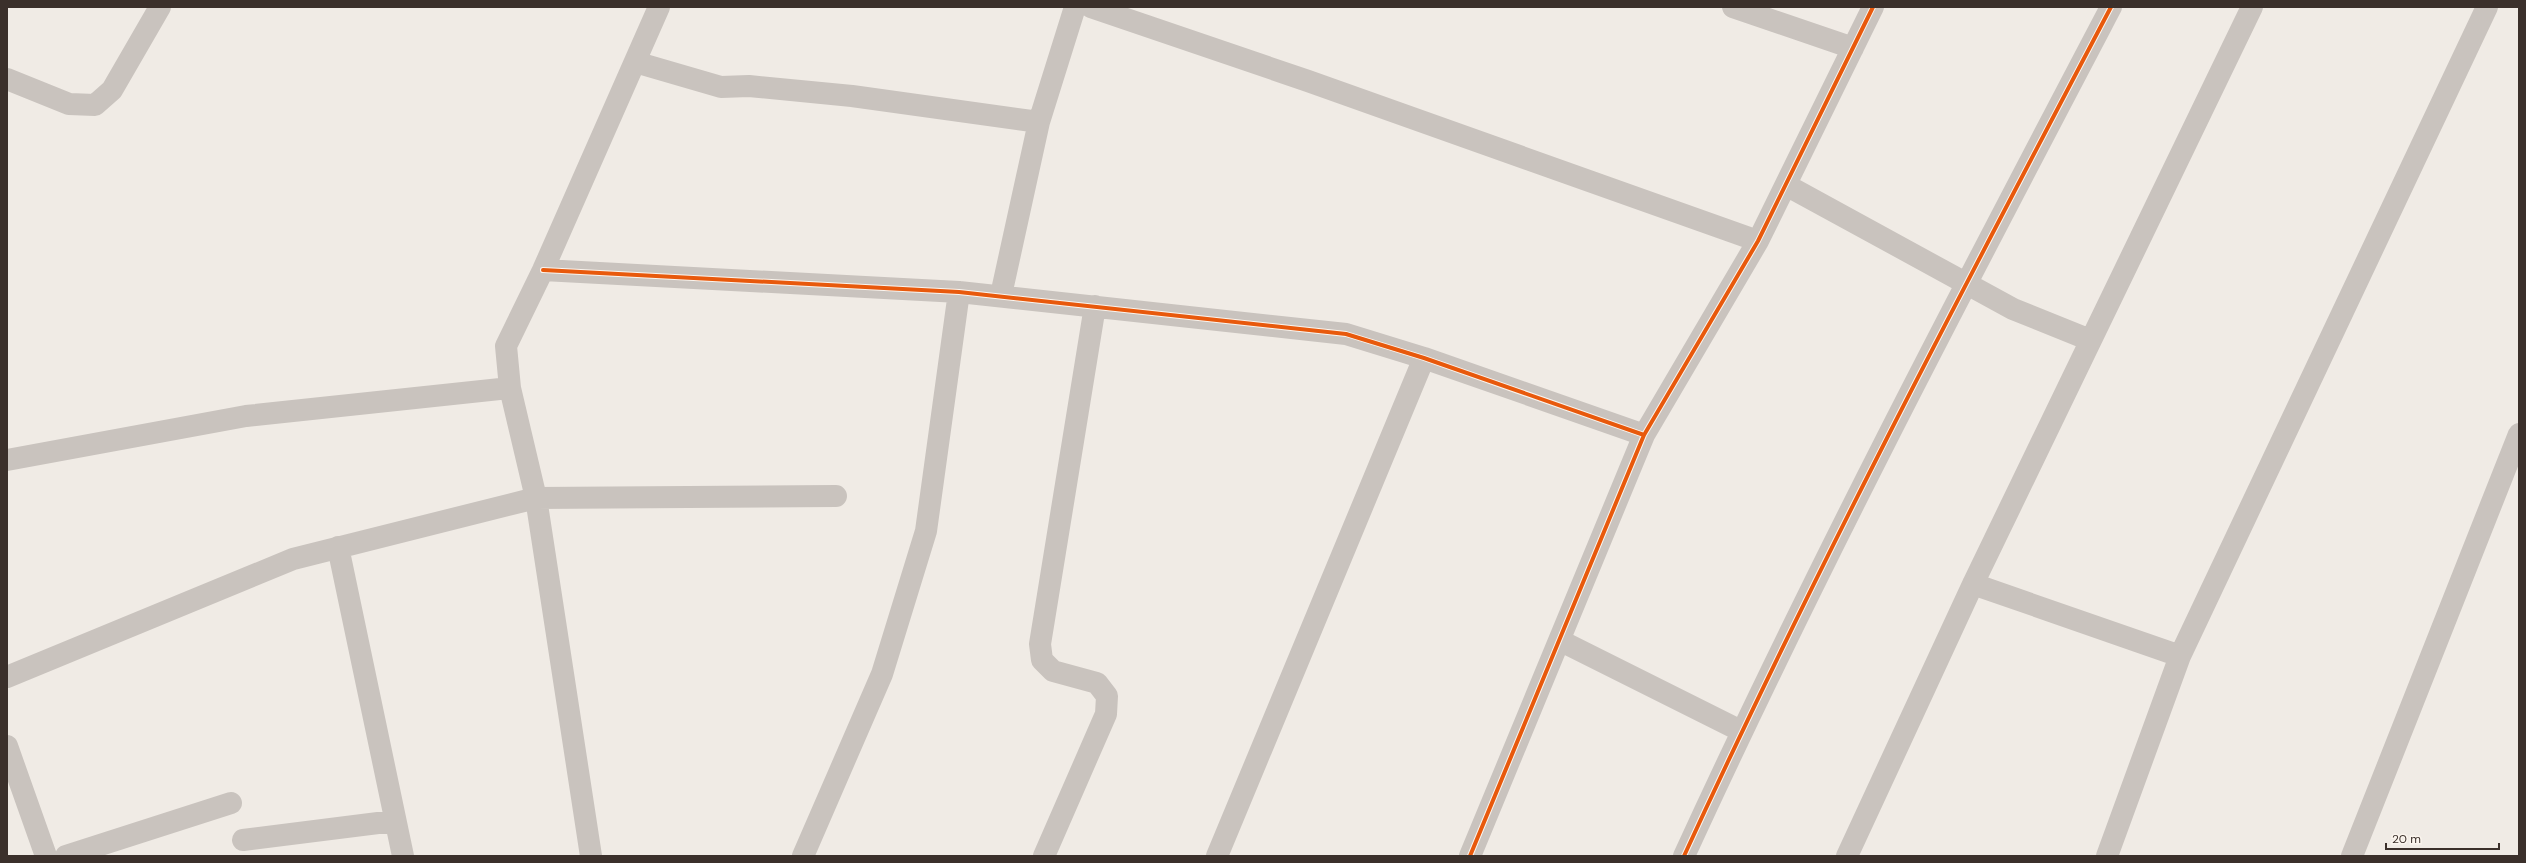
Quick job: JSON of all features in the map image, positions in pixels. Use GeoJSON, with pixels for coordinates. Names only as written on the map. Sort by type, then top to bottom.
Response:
{"type":"FeatureCollection","features":[{"type":"Feature","properties":{"kind":"street"},"geometry":{"type":"LineString","coordinates":[[7,79],[70,104],[95,105],[112,90],[160,7]]}},
{"type":"Feature","properties":{"kind":"street"},"geometry":{"type":"LineString","coordinates":[[591,856],[536,498],[510,388],[506,346],[542,270],[659,7]]}},
{"type":"Feature","properties":{"kind":"street"},"geometry":{"type":"LineString","coordinates":[[1001,295],[1039,122],[1075,7]]}},
{"type":"Feature","properties":{"kind":"street"},"geometry":{"type":"LineString","coordinates":[[1091,7],[1308,81],[1758,241]]}},
{"type":"Feature","properties":{"kind":"street"},"geometry":{"type":"LineString","coordinates":[[1734,7],[1853,48]]}},
{"type":"Feature","properties":{"kind":"street"},"geometry":{"type":"LineString","coordinates":[[1470,856],[1561,641],[1644,435],[1758,241],[1873,7]]}},
{"type":"Feature","properties":{"kind":"street"},"geometry":{"type":"LineString","coordinates":[[1684,856],[1742,731],[1967,283],[2111,7]]}},
{"type":"Feature","properties":{"kind":"street"},"geometry":{"type":"LineString","coordinates":[[1847,856],[1973,584],[2252,7]]}},
{"type":"Feature","properties":{"kind":"street"},"geometry":{"type":"LineString","coordinates":[[2107,856],[2180,656],[2487,7]]}},
{"type":"Feature","properties":{"kind":"street"},"geometry":{"type":"LineString","coordinates":[[635,62],[721,87],[749,86],[852,96],[1039,122]]}},
{"type":"Feature","properties":{"kind":"street"},"geometry":{"type":"LineString","coordinates":[[1786,185],[2013,309],[2090,340]]}},
{"type":"Feature","properties":{"kind":"street"},"geometry":{"type":"LineString","coordinates":[[542,270],[1001,295],[1346,334],[1424,358],[1644,435]]}},
{"type":"Feature","properties":{"kind":"street"},"geometry":{"type":"LineString","coordinates":[[803,856],[882,674],[926,531],[959,292]]}},
{"type":"Feature","properties":{"kind":"street"},"geometry":{"type":"LineString","coordinates":[[1044,856],[1106,714],[1107,696],[1097,683],[1053,670],[1042,660],[1040,644],[1095,306]]}},
{"type":"Feature","properties":{"kind":"street"},"geometry":{"type":"LineString","coordinates":[[1217,856],[1424,358]]}},
{"type":"Feature","properties":{"kind":"street"},"geometry":{"type":"LineString","coordinates":[[7,460],[246,416],[510,388]]}},
{"type":"Feature","properties":{"kind":"street"},"geometry":{"type":"LineString","coordinates":[[2352,856],[2519,434]]}},
{"type":"Feature","properties":{"kind":"street"},"geometry":{"type":"LineString","coordinates":[[7,677],[293,559],[338,546],[536,498],[836,496]]}},
{"type":"Feature","properties":{"kind":"street"},"geometry":{"type":"LineString","coordinates":[[338,546],[394,821],[403,856]]}},
{"type":"Feature","properties":{"kind":"street"},"geometry":{"type":"LineString","coordinates":[[1973,584],[2180,656]]}},
{"type":"Feature","properties":{"kind":"street"},"geometry":{"type":"LineString","coordinates":[[1561,641],[1742,731]]}},
{"type":"Feature","properties":{"kind":"street"},"geometry":{"type":"LineString","coordinates":[[7,746],[46,856]]}},
{"type":"Feature","properties":{"kind":"street"},"geometry":{"type":"LineString","coordinates":[[66,856],[231,802]]}},
{"type":"Feature","properties":{"kind":"street"},"geometry":{"type":"LineString","coordinates":[[243,840],[394,821]]}},
{"type":"Feature","properties":{"kind":"cycle path"},"geometry":{"type":"LineString","coordinates":[[1470,856],[1644,435],[1758,241],[1873,7]]}},
{"type":"Feature","properties":{"kind":"cycle path"},"geometry":{"type":"LineString","coordinates":[[1684,856],[1734,748],[1838,535],[1946,323],[2111,7]]}},
{"type":"Feature","properties":{"kind":"cycle path"},"geometry":{"type":"LineString","coordinates":[[543,270],[959,292],[1346,334],[1424,358],[1644,435]]}}]}
